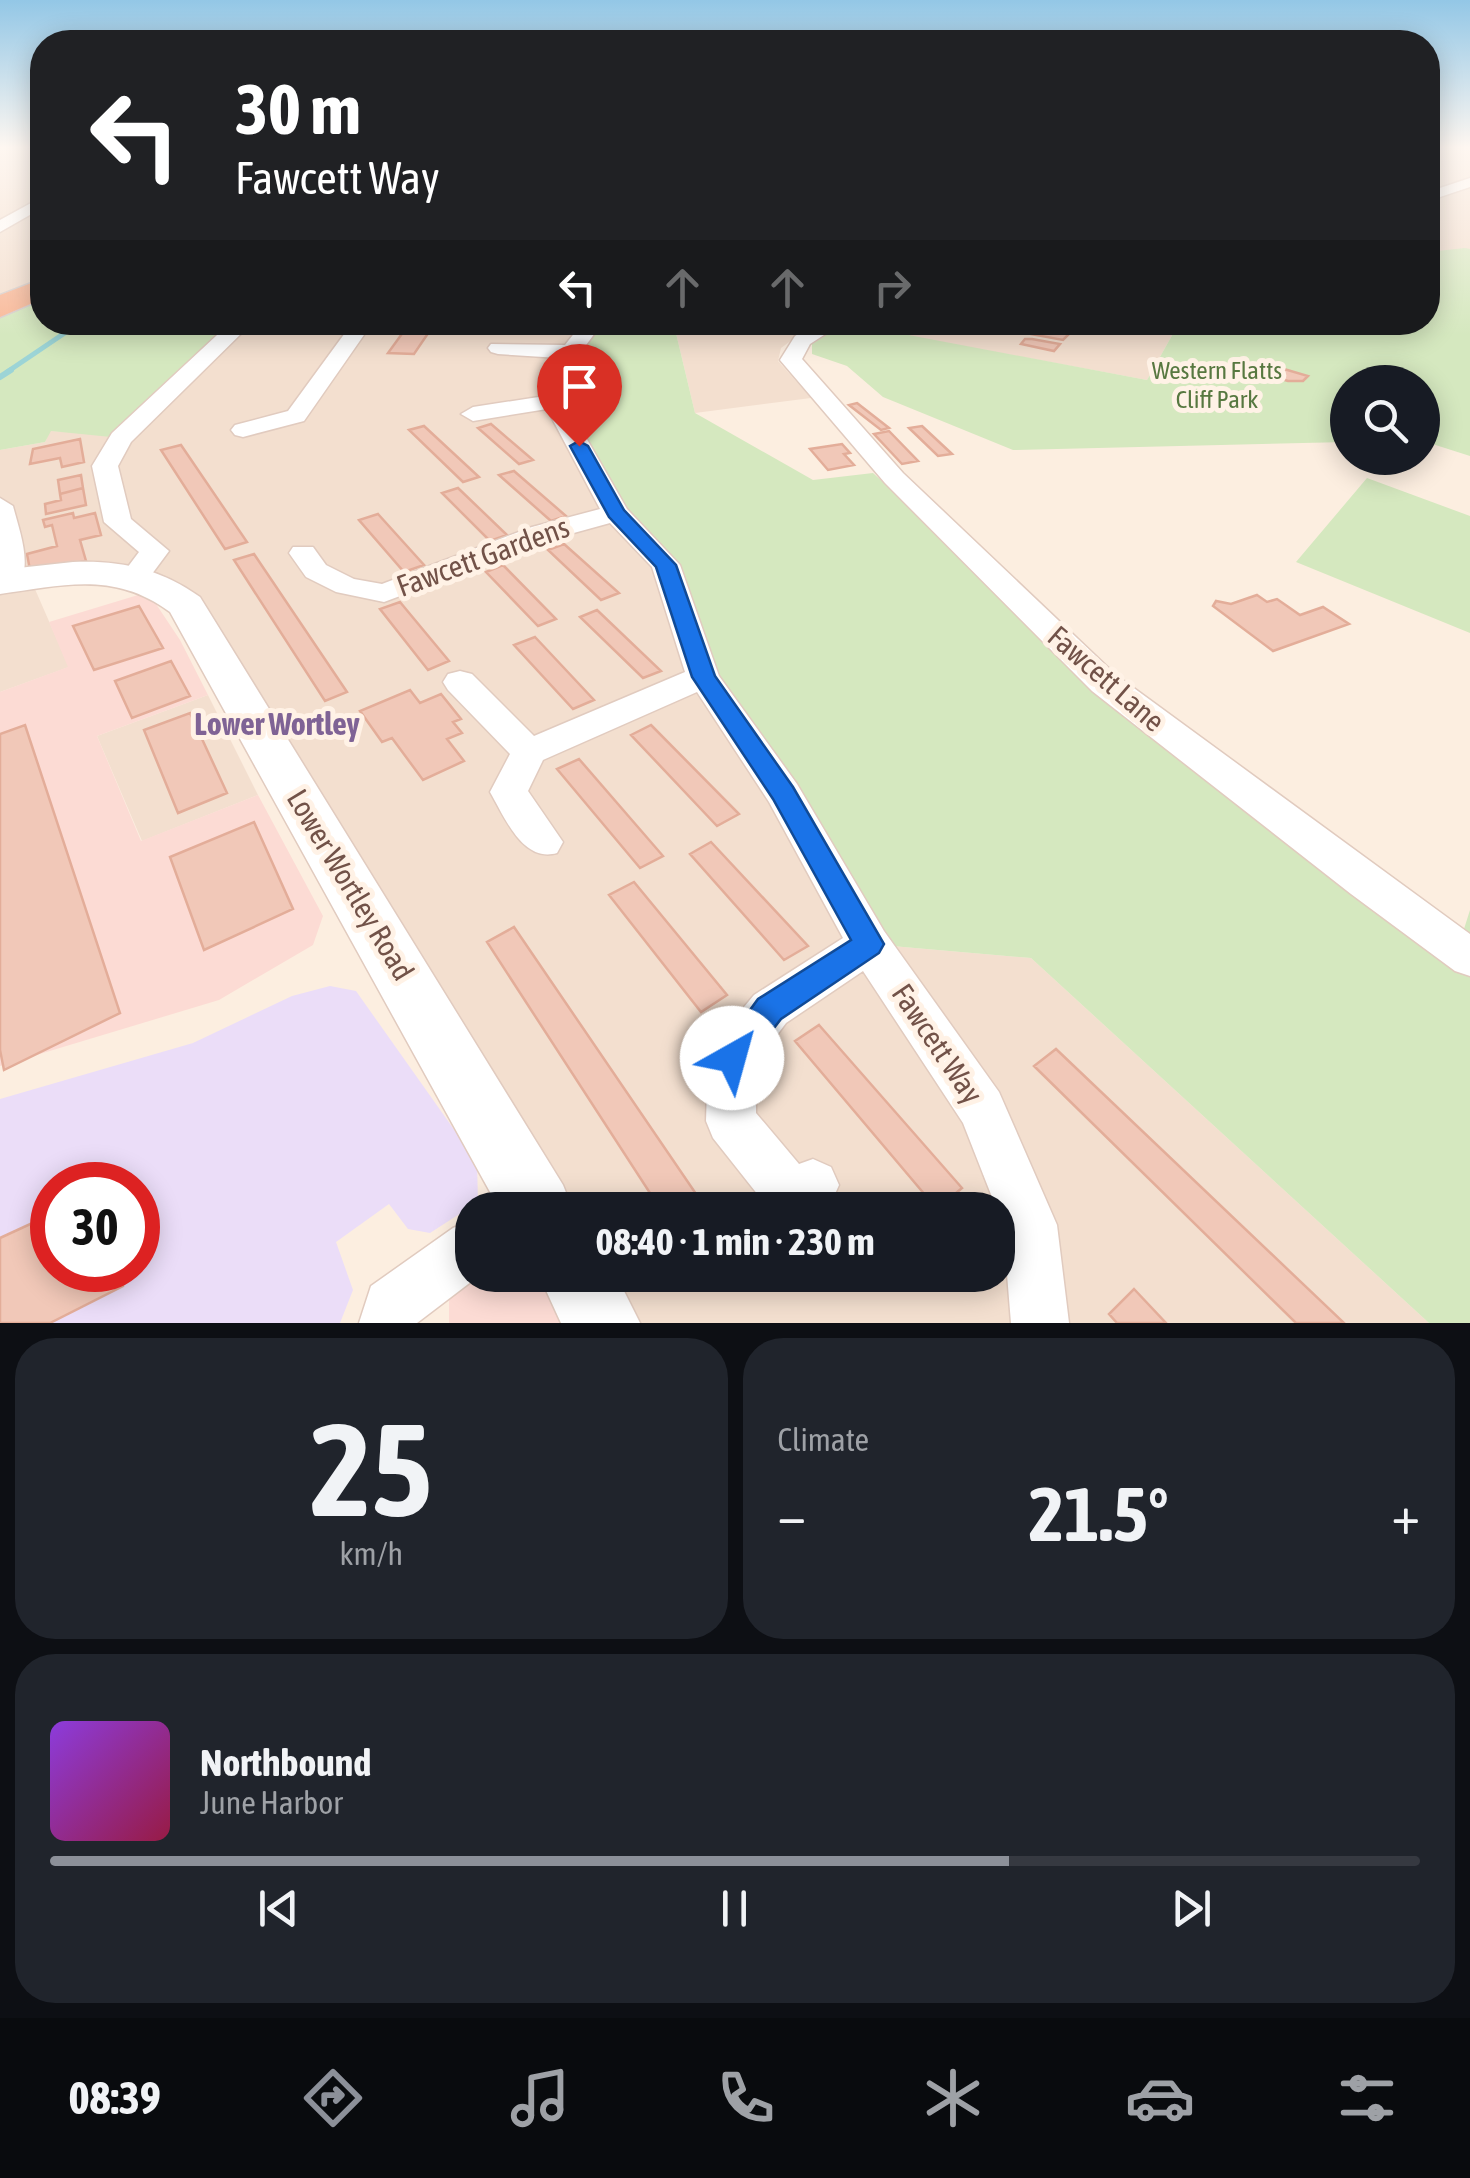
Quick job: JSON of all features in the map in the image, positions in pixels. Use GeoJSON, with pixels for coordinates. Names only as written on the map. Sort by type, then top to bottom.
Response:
{"type":"FeatureCollection","features":[{"type":"Feature","properties":{"kind":"highway"},"geometry":{"type":"LineString","coordinates":[[0,292],[30,279]]}},
{"type":"Feature","properties":{"kind":"highway"},"geometry":{"type":"LineString","coordinates":[[0,306],[30,293]]}},
{"type":"Feature","properties":{"kind":"street"},"geometry":{"type":"LineString","coordinates":[[0,227],[21,211]]}},
{"type":"Feature","properties":{"kind":"street"},"geometry":{"type":"LineString","coordinates":[[0,506],[10,552],[4,582],[91,573],[136,576],[156,551],[118,522],[105,466],[122,438],[229,335]]}},
{"type":"Feature","properties":{"kind":"street"},"geometry":{"type":"LineString","coordinates":[[243,430],[296,416],[354,335]]}},
{"type":"Feature","properties":{"kind":"street","name":"Fawcett Lane"},"geometry":{"type":"LineString","coordinates":[[811,335],[793,351],[791,360],[803,375],[894,478],[1104,683],[1364,883],[1470,958]]}},
{"type":"Feature","properties":{"kind":"street"},"geometry":{"type":"LineString","coordinates":[[473,414],[554,401],[566,340],[498,348]]}},
{"type":"Feature","properties":{"kind":"street","name":"Fawcett Way"},"geometry":{"type":"LineString","coordinates":[[554,401],[616,513],[666,565],[704,677],[784,794],[869,944],[982,1109],[1030,1225],[1040,1323]]}},
{"type":"Feature","properties":{"kind":"street","name":"Fawcett Gardens"},"geometry":{"type":"LineString","coordinates":[[303,553],[316,571],[346,586],[384,593],[542,533],[616,513]]}},
{"type":"Feature","properties":{"kind":"street","name":"Lower Wortley Road"},"geometry":{"type":"LineString","coordinates":[[136,576],[168,590],[193,616],[525,1192]]}},
{"type":"Feature","properties":{"kind":"street"},"geometry":{"type":"LineString","coordinates":[[543,842],[509,792],[529,752],[704,677]]}},
{"type":"Feature","properties":{"kind":"street"},"geometry":{"type":"LineString","coordinates":[[460,682],[529,752]]}},
{"type":"Feature","properties":{"kind":"street"},"geometry":{"type":"LineString","coordinates":[[813,1184],[795,1200],[731,1121],[732,1058],[770,1009],[869,944]]}},
{"type":"Feature","properties":{"kind":"street"},"geometry":{"type":"LineString","coordinates":[[388,1323],[391,1306],[455,1260]]}},
{"type":"Feature","properties":{"kind":"street"},"geometry":{"type":"LineString","coordinates":[[585,1292],[602,1323]]}},
{"type":"Feature","properties":{"kind":"shaded area"},"geometry":{"type":"Polygon","coordinates":[[[0,211],[30,211],[30,293],[0,307],[0,211]]]}},
{"type":"Feature","properties":{"kind":"shaded area"},"geometry":{"type":"Polygon","coordinates":[[[1440,211],[1470,211],[1470,249],[1440,251],[1440,211]]]}},
{"type":"Feature","properties":{"kind":"shaded area"},"geometry":{"type":"Polygon","coordinates":[[[225,335],[597,335],[666,565],[869,944],[1031,958],[1429,1323],[602,1323],[585,1292],[1015,1292],[1015,1192],[527,1192],[168,590],[31,580],[69,667],[0,692],[0,450],[45,442],[50,431],[79,432],[225,335]]]}},
{"type":"Feature","properties":{"kind":"shaded area"},"geometry":{"type":"Polygon","coordinates":[[[676,335],[799,335],[781,348],[778,361],[811,398],[695,413],[676,335]]]}},
{"type":"Feature","properties":{"kind":"shaded area"},"geometry":{"type":"Polygon","coordinates":[[[904,335],[1172,335],[1147,380],[904,335]]]}},
{"type":"Feature","properties":{"kind":"shaded area"},"geometry":{"type":"Polygon","coordinates":[[[148,592],[180,640],[208,695],[97,736],[141,841],[258,795],[323,916],[313,945],[219,1000],[0,1066],[0,692],[68,667],[49,622],[148,592]]]}},
{"type":"Feature","properties":{"kind":"shaded area"},"geometry":{"type":"Polygon","coordinates":[[[208,695],[258,795],[142,841],[97,736],[208,695]]]}},
{"type":"Feature","properties":{"kind":"shaded area"},"geometry":{"type":"Polygon","coordinates":[[[330,986],[356,991],[477,1162],[478,1192],[455,1192],[455,1217],[430,1233],[408,1229],[389,1204],[336,1242],[353,1290],[340,1323],[0,1323],[0,1099],[193,1043],[292,996],[330,986]]]}},
{"type":"Feature","properties":{"kind":"shaded area"},"geometry":{"type":"Polygon","coordinates":[[[455,1259],[455,1292],[585,1292],[602,1323],[449,1323],[449,1263],[455,1259]]]}},
{"type":"Feature","properties":{"kind":"green space","name":"Western Flatts Cliff Park"},"geometry":{"type":"Polygon","coordinates":[[[1470,249],[1470,456],[1440,446],[1440,365],[1330,365],[1330,442],[1013,450],[883,397],[847,366],[812,354],[812,344],[826,335],[909,335],[1147,380],[1172,335],[1440,335],[1440,251],[1470,249]]]}},
{"type":"Feature","properties":{"kind":"green space"},"geometry":{"type":"Polygon","coordinates":[[[30,293],[30,335],[230,335],[121,438],[51,431],[45,442],[0,450],[0,307],[30,293]]]}},
{"type":"Feature","properties":{"kind":"green space"},"geometry":{"type":"Polygon","coordinates":[[[587,335],[676,335],[695,413],[813,480],[873,473],[1104,683],[1458,948],[1470,910],[1470,1323],[1429,1323],[1031,958],[869,944],[703,677],[666,565],[616,513],[554,401],[587,335]]]}},
{"type":"Feature","properties":{"kind":"green space"},"geometry":{"type":"Polygon","coordinates":[[[1367,478],[1470,516],[1470,633],[1296,562],[1367,478]]]}},
{"type":"Feature","properties":{"kind":"building"},"geometry":{"type":"Polygon","coordinates":[[[401,335],[427,335],[414,354],[388,353],[401,335]]]}},
{"type":"Feature","properties":{"kind":"building"},"geometry":{"type":"Polygon","coordinates":[[[1036,335],[1068,335],[1063,340],[1036,335]]]}},
{"type":"Feature","properties":{"kind":"building"},"geometry":{"type":"Polygon","coordinates":[[[1025,339],[1060,344],[1054,351],[1021,344],[1025,339]]]}},
{"type":"Feature","properties":{"kind":"building"},"geometry":{"type":"Polygon","coordinates":[[[1267,364],[1308,376],[1303,381],[1288,381],[1257,372],[1267,364]]]}},
{"type":"Feature","properties":{"kind":"building"},"geometry":{"type":"Polygon","coordinates":[[[857,403],[889,428],[881,430],[849,405],[857,403]]]}},
{"type":"Feature","properties":{"kind":"building"},"geometry":{"type":"Polygon","coordinates":[[[491,424],[533,460],[519,464],[478,428],[491,424]]]}},
{"type":"Feature","properties":{"kind":"building"},"geometry":{"type":"Polygon","coordinates":[[[424,426],[479,477],[463,482],[409,430],[424,426]]]}},
{"type":"Feature","properties":{"kind":"building"},"geometry":{"type":"Polygon","coordinates":[[[922,426],[952,454],[938,456],[909,428],[922,426]]]}},
{"type":"Feature","properties":{"kind":"building"},"geometry":{"type":"Polygon","coordinates":[[[889,431],[918,461],[902,464],[874,434],[889,431]]]}},
{"type":"Feature","properties":{"kind":"building"},"geometry":{"type":"Polygon","coordinates":[[[80,439],[84,462],[62,467],[60,458],[30,464],[33,449],[80,439]]]}},
{"type":"Feature","properties":{"kind":"building"},"geometry":{"type":"Polygon","coordinates":[[[842,444],[850,453],[844,454],[854,465],[828,470],[810,449],[842,444]]]}},
{"type":"Feature","properties":{"kind":"building"},"geometry":{"type":"Polygon","coordinates":[[[181,445],[247,542],[225,549],[161,450],[181,445]]]}},
{"type":"Feature","properties":{"kind":"building"},"geometry":{"type":"Polygon","coordinates":[[[514,471],[566,516],[551,521],[499,475],[514,471]]]}},
{"type":"Feature","properties":{"kind":"building"},"geometry":{"type":"Polygon","coordinates":[[[81,475],[83,488],[60,494],[58,480],[81,475]]]}},
{"type":"Feature","properties":{"kind":"building"},"geometry":{"type":"Polygon","coordinates":[[[83,488],[86,505],[46,514],[45,504],[61,500],[60,494],[83,488]]]}},
{"type":"Feature","properties":{"kind":"building"},"geometry":{"type":"Polygon","coordinates":[[[458,488],[507,535],[490,541],[442,493],[458,488]]]}},
{"type":"Feature","properties":{"kind":"building"},"geometry":{"type":"Polygon","coordinates":[[[73,513],[74,518],[95,513],[101,535],[80,540],[86,561],[30,570],[27,554],[57,546],[52,525],[45,527],[43,520],[73,513]]]}},
{"type":"Feature","properties":{"kind":"building"},"geometry":{"type":"Polygon","coordinates":[[[378,514],[424,565],[404,572],[359,520],[378,514]]]}},
{"type":"Feature","properties":{"kind":"building"},"geometry":{"type":"Polygon","coordinates":[[[564,544],[619,593],[601,600],[548,550],[564,544]]]}},
{"type":"Feature","properties":{"kind":"building"},"geometry":{"type":"Polygon","coordinates":[[[254,554],[347,692],[325,701],[234,560],[254,554]]]}},
{"type":"Feature","properties":{"kind":"building"},"geometry":{"type":"Polygon","coordinates":[[[503,565],[556,619],[538,626],[486,572],[503,565]]]}},
{"type":"Feature","properties":{"kind":"building"},"geometry":{"type":"Polygon","coordinates":[[[1257,595],[1267,602],[1277,599],[1300,615],[1323,607],[1349,624],[1273,651],[1213,606],[1216,601],[1231,604],[1257,595]]]}},
{"type":"Feature","properties":{"kind":"building"},"geometry":{"type":"Polygon","coordinates":[[[400,602],[449,661],[428,670],[380,609],[400,602]]]}},
{"type":"Feature","properties":{"kind":"building"},"geometry":{"type":"Polygon","coordinates":[[[139,606],[163,648],[94,670],[73,626],[139,606]]]}},
{"type":"Feature","properties":{"kind":"building"},"geometry":{"type":"Polygon","coordinates":[[[597,610],[661,671],[643,678],[580,617],[597,610]]]}},
{"type":"Feature","properties":{"kind":"building"},"geometry":{"type":"Polygon","coordinates":[[[535,637],[594,700],[573,709],[514,645],[535,637]]]}},
{"type":"Feature","properties":{"kind":"building"},"geometry":{"type":"Polygon","coordinates":[[[171,661],[190,696],[132,718],[115,681],[171,661]]]}},
{"type":"Feature","properties":{"kind":"building"},"geometry":{"type":"Polygon","coordinates":[[[410,690],[420,703],[441,694],[461,719],[453,722],[462,733],[447,739],[464,761],[423,780],[392,738],[382,742],[360,711],[410,690]]]}},
{"type":"Feature","properties":{"kind":"building"},"geometry":{"type":"Polygon","coordinates":[[[190,713],[227,793],[178,813],[144,730],[190,713]]]}},
{"type":"Feature","properties":{"kind":"building"},"geometry":{"type":"Polygon","coordinates":[[[25,725],[120,1013],[4,1070],[0,1050],[0,734],[25,725]]]}},
{"type":"Feature","properties":{"kind":"building"},"geometry":{"type":"Polygon","coordinates":[[[651,725],[739,814],[717,826],[631,735],[651,725]]]}},
{"type":"Feature","properties":{"kind":"building"},"geometry":{"type":"Polygon","coordinates":[[[579,759],[663,856],[640,868],[557,769],[579,759]]]}},
{"type":"Feature","properties":{"kind":"building"},"geometry":{"type":"Polygon","coordinates":[[[254,822],[293,909],[204,950],[170,857],[254,822]]]}},
{"type":"Feature","properties":{"kind":"building"},"geometry":{"type":"Polygon","coordinates":[[[711,842],[808,946],[784,960],[690,854],[711,842]]]}},
{"type":"Feature","properties":{"kind":"building"},"geometry":{"type":"Polygon","coordinates":[[[634,882],[727,995],[701,1012],[609,895],[634,882]]]}},
{"type":"Feature","properties":{"kind":"building"},"geometry":{"type":"Polygon","coordinates":[[[514,927],[695,1192],[649,1192],[487,942],[514,927]]]}},
{"type":"Feature","properties":{"kind":"building"},"geometry":{"type":"Polygon","coordinates":[[[819,1025],[962,1188],[957,1192],[923,1192],[795,1041],[819,1025]]]}},
{"type":"Feature","properties":{"kind":"building"},"geometry":{"type":"Polygon","coordinates":[[[1056,1049],[1344,1323],[1296,1323],[1034,1066],[1056,1049]]]}},
{"type":"Feature","properties":{"kind":"building"},"geometry":{"type":"Polygon","coordinates":[[[30,1224],[30,1292],[111,1292],[50,1323],[0,1323],[0,1238],[30,1224]]]}},
{"type":"Feature","properties":{"kind":"building"},"geometry":{"type":"Polygon","coordinates":[[[1134,1289],[1166,1323],[1117,1323],[1109,1314],[1134,1289]]]}},
{"type":"Feature","properties":{"kind":"waterway"},"geometry":{"type":"LineString","coordinates":[[7,372],[62,335]]}},
{"type":"Feature","properties":{"kind":"waterway"},"geometry":{"type":"LineString","coordinates":[[0,377],[11,370]]}},
{"type":"Feature","properties":{"kind":"district","name":"Lower Wortley"},"geometry":{"type":"Point","coordinates":[277,724]}},
{"type":"Feature","properties":{"kind":"route"},"geometry":{"type":"LineString","coordinates":[[579,446],[616,513],[666,565],[704,677],[784,794],[869,944],[770,1009],[732,1058]]}}]}
